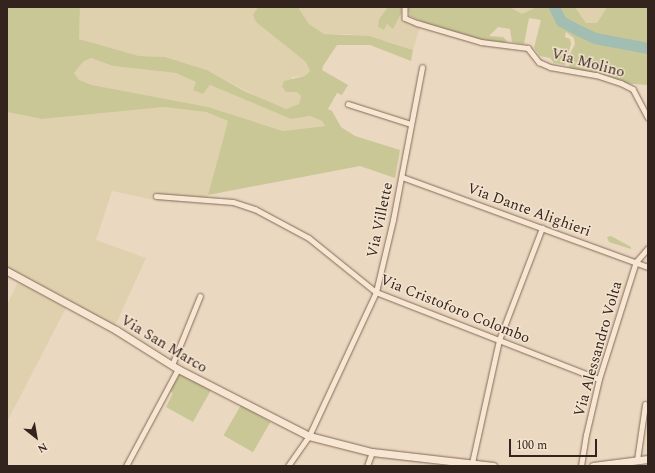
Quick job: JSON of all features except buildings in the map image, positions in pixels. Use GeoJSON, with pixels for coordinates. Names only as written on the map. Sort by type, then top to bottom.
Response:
{"type":"FeatureCollection","features":[{"type":"Feature","properties":{"kind":"street","name":"Via Molino"},"geometry":{"type":"LineString","coordinates":[[405,7],[405,18],[417,24],[481,42],[528,48],[539,62],[550,67],[596,74],[621,83],[633,89],[648,117]]}},
{"type":"Feature","properties":{"kind":"street","name":"Via Villette"},"geometry":{"type":"LineString","coordinates":[[288,466],[309,436],[376,292],[402,176],[422,68]]}},
{"type":"Feature","properties":{"kind":"street"},"geometry":{"type":"LineString","coordinates":[[348,104],[411,124]]}},
{"type":"Feature","properties":{"kind":"street","name":"Via Dante Alighieri"},"geometry":{"type":"LineString","coordinates":[[402,176],[648,267]]}},
{"type":"Feature","properties":{"kind":"street","name":"Via Cristoforo Colombo"},"geometry":{"type":"LineString","coordinates":[[156,196],[233,202],[255,209],[309,238],[376,292],[600,379]]}},
{"type":"Feature","properties":{"kind":"street"},"geometry":{"type":"LineString","coordinates":[[472,464],[499,340],[542,228]]}},
{"type":"Feature","properties":{"kind":"street"},"geometry":{"type":"LineString","coordinates":[[636,262],[648,248]]}},
{"type":"Feature","properties":{"kind":"street","name":"Via Alessandro Volta"},"geometry":{"type":"LineString","coordinates":[[582,466],[586,435],[600,379],[636,262]]}},
{"type":"Feature","properties":{"kind":"street","name":"Via San Marco"},"geometry":{"type":"LineString","coordinates":[[7,271],[116,330],[175,367],[309,436],[372,452],[493,466]]}},
{"type":"Feature","properties":{"kind":"street"},"geometry":{"type":"LineString","coordinates":[[126,466],[175,367],[200,296]]}},
{"type":"Feature","properties":{"kind":"street"},"geometry":{"type":"LineString","coordinates":[[637,460],[644,405]]}},
{"type":"Feature","properties":{"kind":"street"},"geometry":{"type":"LineString","coordinates":[[367,466],[372,452]]}},
{"type":"Feature","properties":{"kind":"street"},"geometry":{"type":"LineString","coordinates":[[593,466],[648,459]]}},
{"type":"Feature","properties":{"kind":"shaded area"},"geometry":{"type":"Polygon","coordinates":[[[7,7],[80,7],[79,39],[139,56],[165,57],[207,70],[244,91],[286,109],[299,104],[301,96],[297,92],[286,92],[282,87],[284,81],[305,76],[310,71],[306,62],[256,22],[253,15],[258,7],[298,7],[309,24],[324,34],[369,36],[413,50],[411,61],[370,45],[337,45],[323,66],[322,70],[348,85],[342,95],[337,93],[328,109],[332,111],[341,127],[355,136],[400,150],[395,178],[360,166],[208,195],[228,121],[206,112],[164,107],[42,119],[7,112],[7,7]],[[91,58],[83,62],[74,73],[79,80],[92,85],[208,107],[283,131],[325,126],[322,121],[310,116],[291,119],[210,85],[203,94],[193,90],[196,82],[176,73],[113,66],[91,58]]]}},
{"type":"Feature","properties":{"kind":"shaded area"},"geometry":{"type":"Polygon","coordinates":[[[80,7],[258,7],[256,22],[307,62],[310,71],[305,76],[291,77],[301,96],[299,104],[286,109],[272,105],[207,70],[165,57],[139,56],[79,39],[80,7]]]}},
{"type":"Feature","properties":{"kind":"shaded area"},"geometry":{"type":"Polygon","coordinates":[[[298,7],[388,7],[379,19],[393,28],[399,18],[420,26],[413,50],[390,42],[347,34],[324,34],[309,24],[298,7]]]}},
{"type":"Feature","properties":{"kind":"shaded area"},"geometry":{"type":"Polygon","coordinates":[[[388,7],[401,7],[401,14],[393,29],[387,24],[384,30],[378,27],[379,19],[388,7]]]}},
{"type":"Feature","properties":{"kind":"shaded area"},"geometry":{"type":"Polygon","coordinates":[[[408,7],[510,7],[522,14],[537,7],[551,7],[560,21],[595,39],[648,50],[648,85],[622,83],[569,68],[570,54],[575,44],[574,38],[566,32],[565,37],[570,39],[571,44],[565,65],[554,63],[550,58],[540,56],[534,48],[541,20],[529,18],[524,44],[512,42],[510,29],[498,27],[489,36],[503,37],[507,41],[503,43],[476,39],[431,26],[410,16],[408,7]]]}},
{"type":"Feature","properties":{"kind":"shaded area"},"geometry":{"type":"Polygon","coordinates":[[[510,7],[537,7],[538,8],[522,14],[510,7]]]}},
{"type":"Feature","properties":{"kind":"shaded area"},"geometry":{"type":"Polygon","coordinates":[[[555,7],[575,7],[586,23],[597,23],[607,7],[648,7],[648,48],[595,37],[561,20],[555,7]]]}},
{"type":"Feature","properties":{"kind":"shaded area"},"geometry":{"type":"Polygon","coordinates":[[[575,7],[607,7],[597,23],[586,23],[575,7]]]}},
{"type":"Feature","properties":{"kind":"shaded area"},"geometry":{"type":"Polygon","coordinates":[[[91,58],[113,66],[176,73],[196,82],[203,94],[210,85],[291,119],[310,116],[322,121],[325,126],[283,131],[208,107],[92,85],[79,80],[74,73],[83,62],[91,58]]]}},
{"type":"Feature","properties":{"kind":"shaded area"},"geometry":{"type":"Polygon","coordinates":[[[164,107],[206,112],[228,121],[206,203],[154,200],[112,191],[96,240],[146,258],[115,326],[7,268],[7,112],[42,119],[164,107]]]}},
{"type":"Feature","properties":{"kind":"shaded area"},"geometry":{"type":"Polygon","coordinates":[[[611,236],[631,247],[631,249],[609,242],[607,237],[611,236]]]}},
{"type":"Feature","properties":{"kind":"shaded area"},"geometry":{"type":"Polygon","coordinates":[[[18,282],[66,308],[7,422],[7,305],[18,282]]]}},
{"type":"Feature","properties":{"kind":"shaded area"},"geometry":{"type":"Polygon","coordinates":[[[178,372],[211,390],[193,422],[166,407],[173,393],[168,390],[178,372]]]}},
{"type":"Feature","properties":{"kind":"shaded area"},"geometry":{"type":"Polygon","coordinates":[[[241,405],[270,422],[253,452],[224,435],[241,405]]]}},
{"type":"Feature","properties":{"kind":"waterway"},"geometry":{"type":"LineString","coordinates":[[554,7],[561,21],[595,38],[648,48]]}}]}
